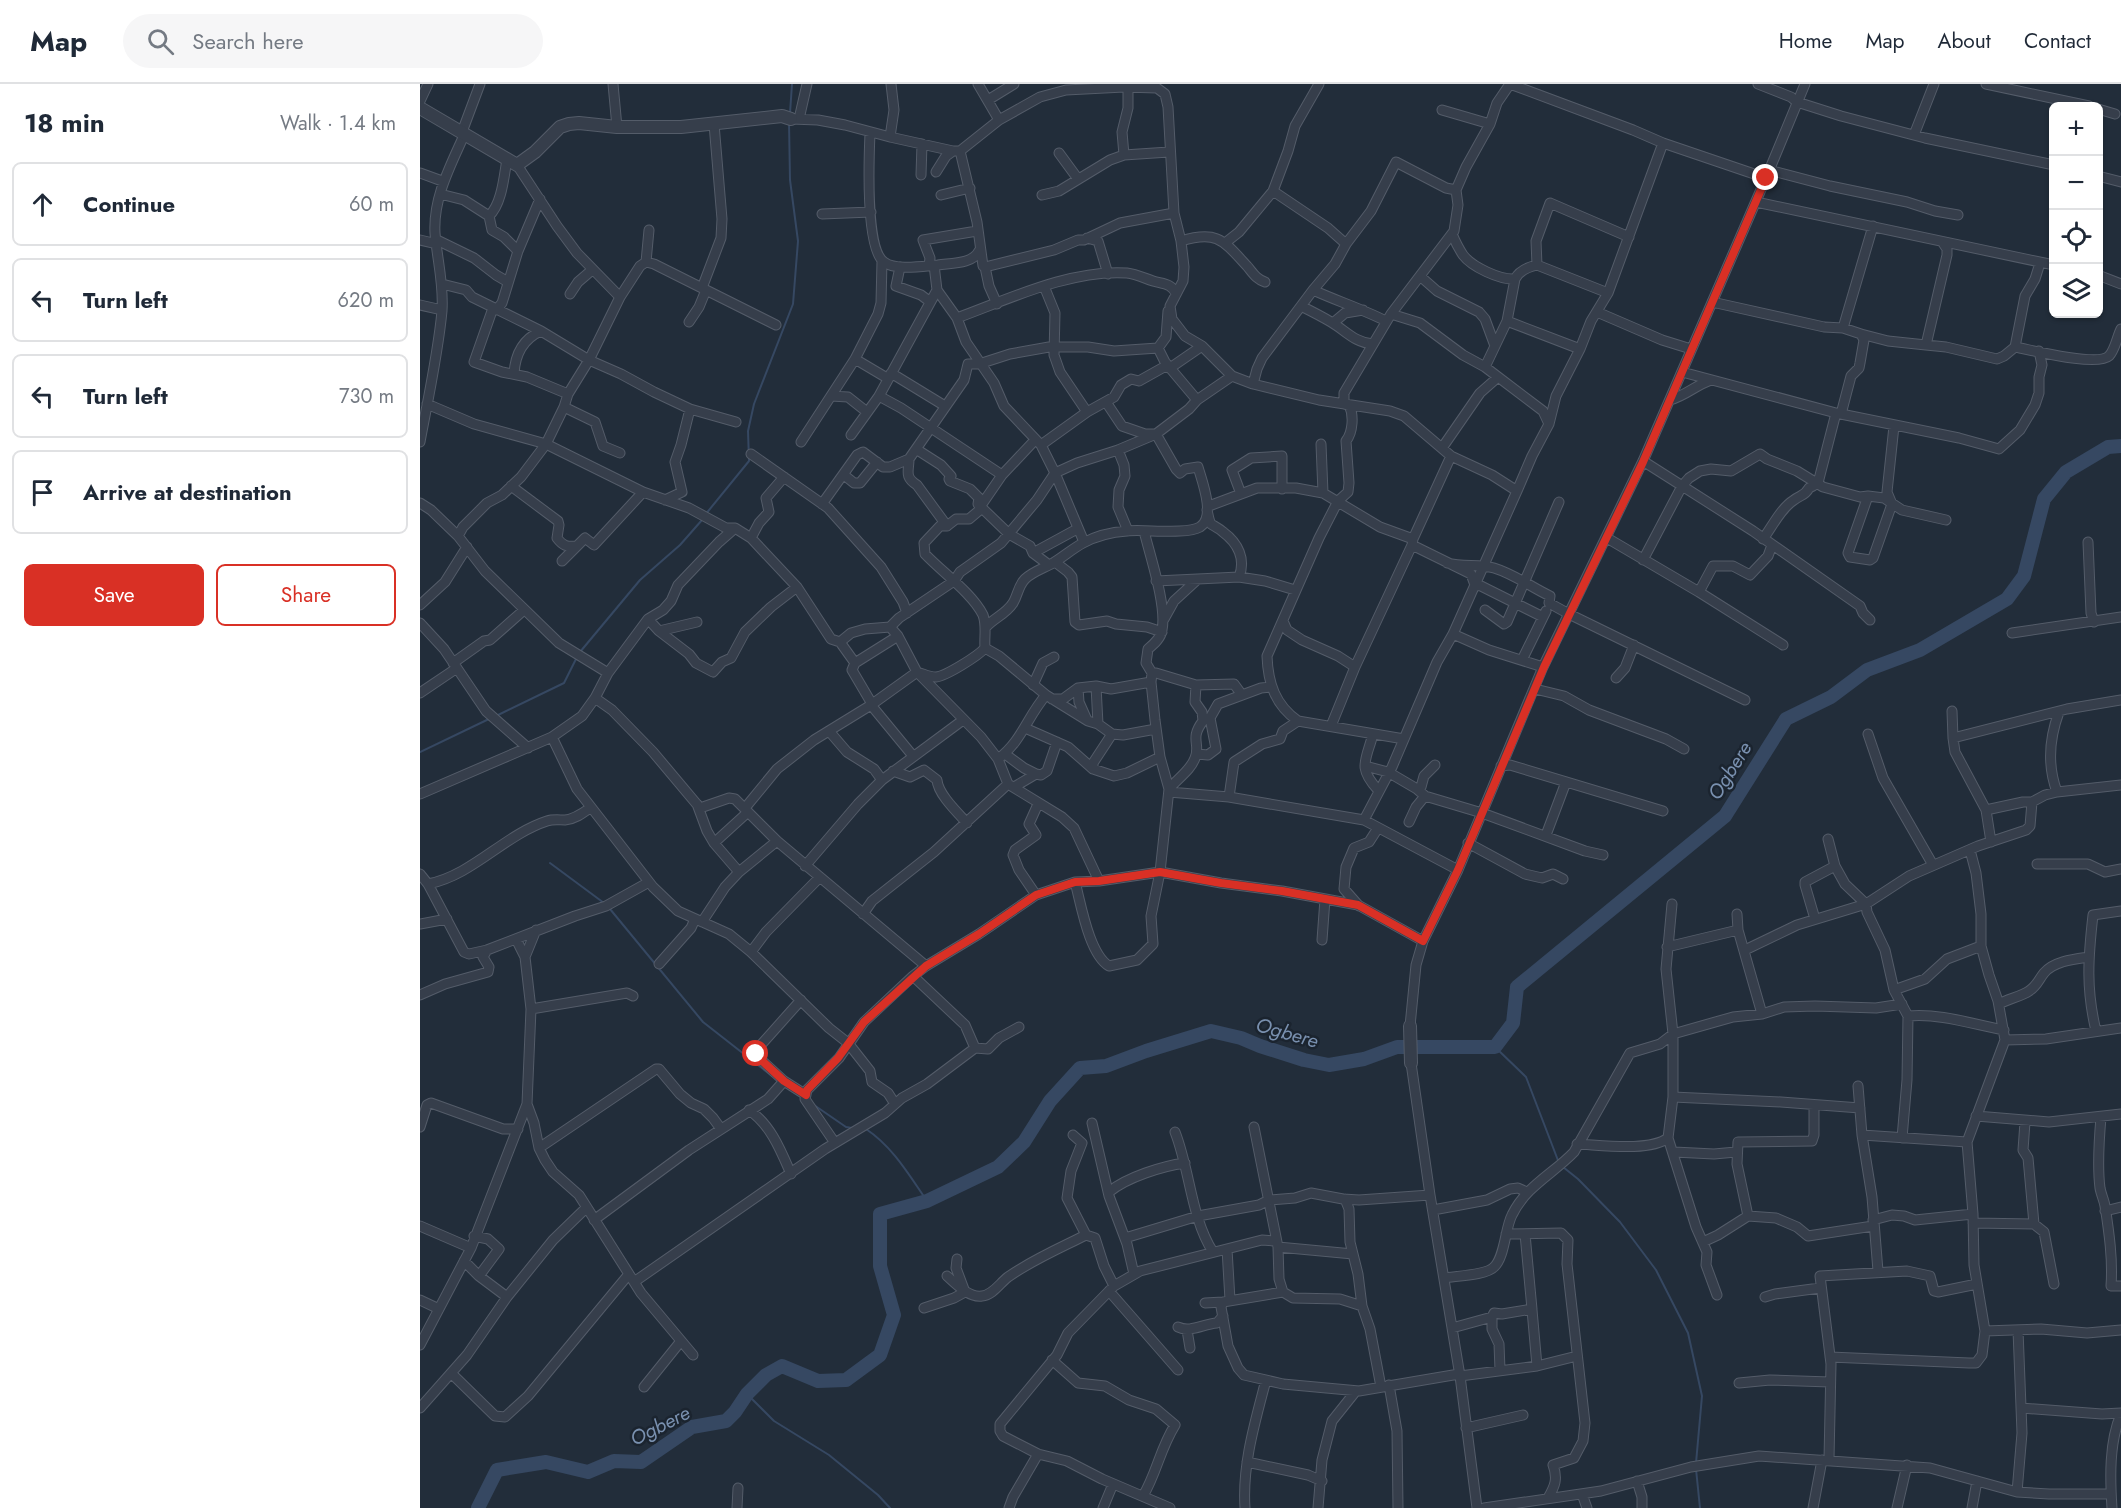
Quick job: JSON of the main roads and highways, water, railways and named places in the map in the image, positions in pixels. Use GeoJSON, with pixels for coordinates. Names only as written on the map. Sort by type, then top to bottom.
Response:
{"type":"FeatureCollection","features":[{"type":"Feature","properties":{"kind":"waterway"},"geometry":{"type":"LineString","coordinates":[[790,113],[792,84]]}},
{"type":"Feature","properties":{"kind":"waterway"},"geometry":{"type":"LineString","coordinates":[[705,515],[749,461],[748,431],[754,404],[793,304],[798,241],[790,180],[789,122]]}},
{"type":"Feature","properties":{"kind":"waterway","name":"Ogbere"},"geometry":{"type":"LineString","coordinates":[[478,1508],[497,1470],[546,1462],[588,1472],[614,1461],[641,1462],[692,1427],[726,1421],[747,1394],[766,1375],[782,1366],[818,1381],[846,1380],[880,1355],[894,1315],[880,1266],[880,1214],[927,1201],[998,1167],[1024,1142],[1050,1101],[1080,1068],[1106,1066],[1211,1031],[1241,1038],[1304,1060],[1329,1065],[1364,1059],[1397,1047],[1495,1047],[1513,1023],[1517,987],[1725,816],[1786,719],[1831,697],[1867,670],[1920,650],[2007,599],[2024,576],[2044,499],[2066,472],[2108,447],[2121,446]]}},
{"type":"Feature","properties":{"kind":"waterway"},"geometry":{"type":"LineString","coordinates":[[580,652],[640,580],[680,545],[702,520]]}},
{"type":"Feature","properties":{"kind":"waterway"},"geometry":{"type":"LineString","coordinates":[[496,716],[564,683],[577,657]]}},
{"type":"Feature","properties":{"kind":"waterway"},"geometry":{"type":"LineString","coordinates":[[420,752],[491,718]]}},
{"type":"Feature","properties":{"kind":"waterway"},"geometry":{"type":"LineString","coordinates":[[550,863],[604,903]]}},
{"type":"Feature","properties":{"kind":"waterway"},"geometry":{"type":"LineString","coordinates":[[610,909],[703,1022],[772,1076]]}},
{"type":"Feature","properties":{"kind":"waterway"},"geometry":{"type":"LineString","coordinates":[[1495,1047],[1526,1077],[1559,1163]]}},
{"type":"Feature","properties":{"kind":"waterway"},"geometry":{"type":"LineString","coordinates":[[814,1105],[846,1127],[852,1128]]}},
{"type":"Feature","properties":{"kind":"waterway"},"geometry":{"type":"LineString","coordinates":[[866,1129],[892,1153],[927,1201]]}},
{"type":"Feature","properties":{"kind":"waterway"},"geometry":{"type":"LineString","coordinates":[[1563,1167],[1620,1222],[1656,1270],[1688,1333],[1702,1396],[1696,1463]]}},
{"type":"Feature","properties":{"kind":"waterway"},"geometry":{"type":"LineString","coordinates":[[747,1394],[774,1421],[829,1455],[878,1495],[890,1508]]}},
{"type":"Feature","properties":{"kind":"waterway"},"geometry":{"type":"LineString","coordinates":[[1696,1469],[1700,1508]]}}]}
